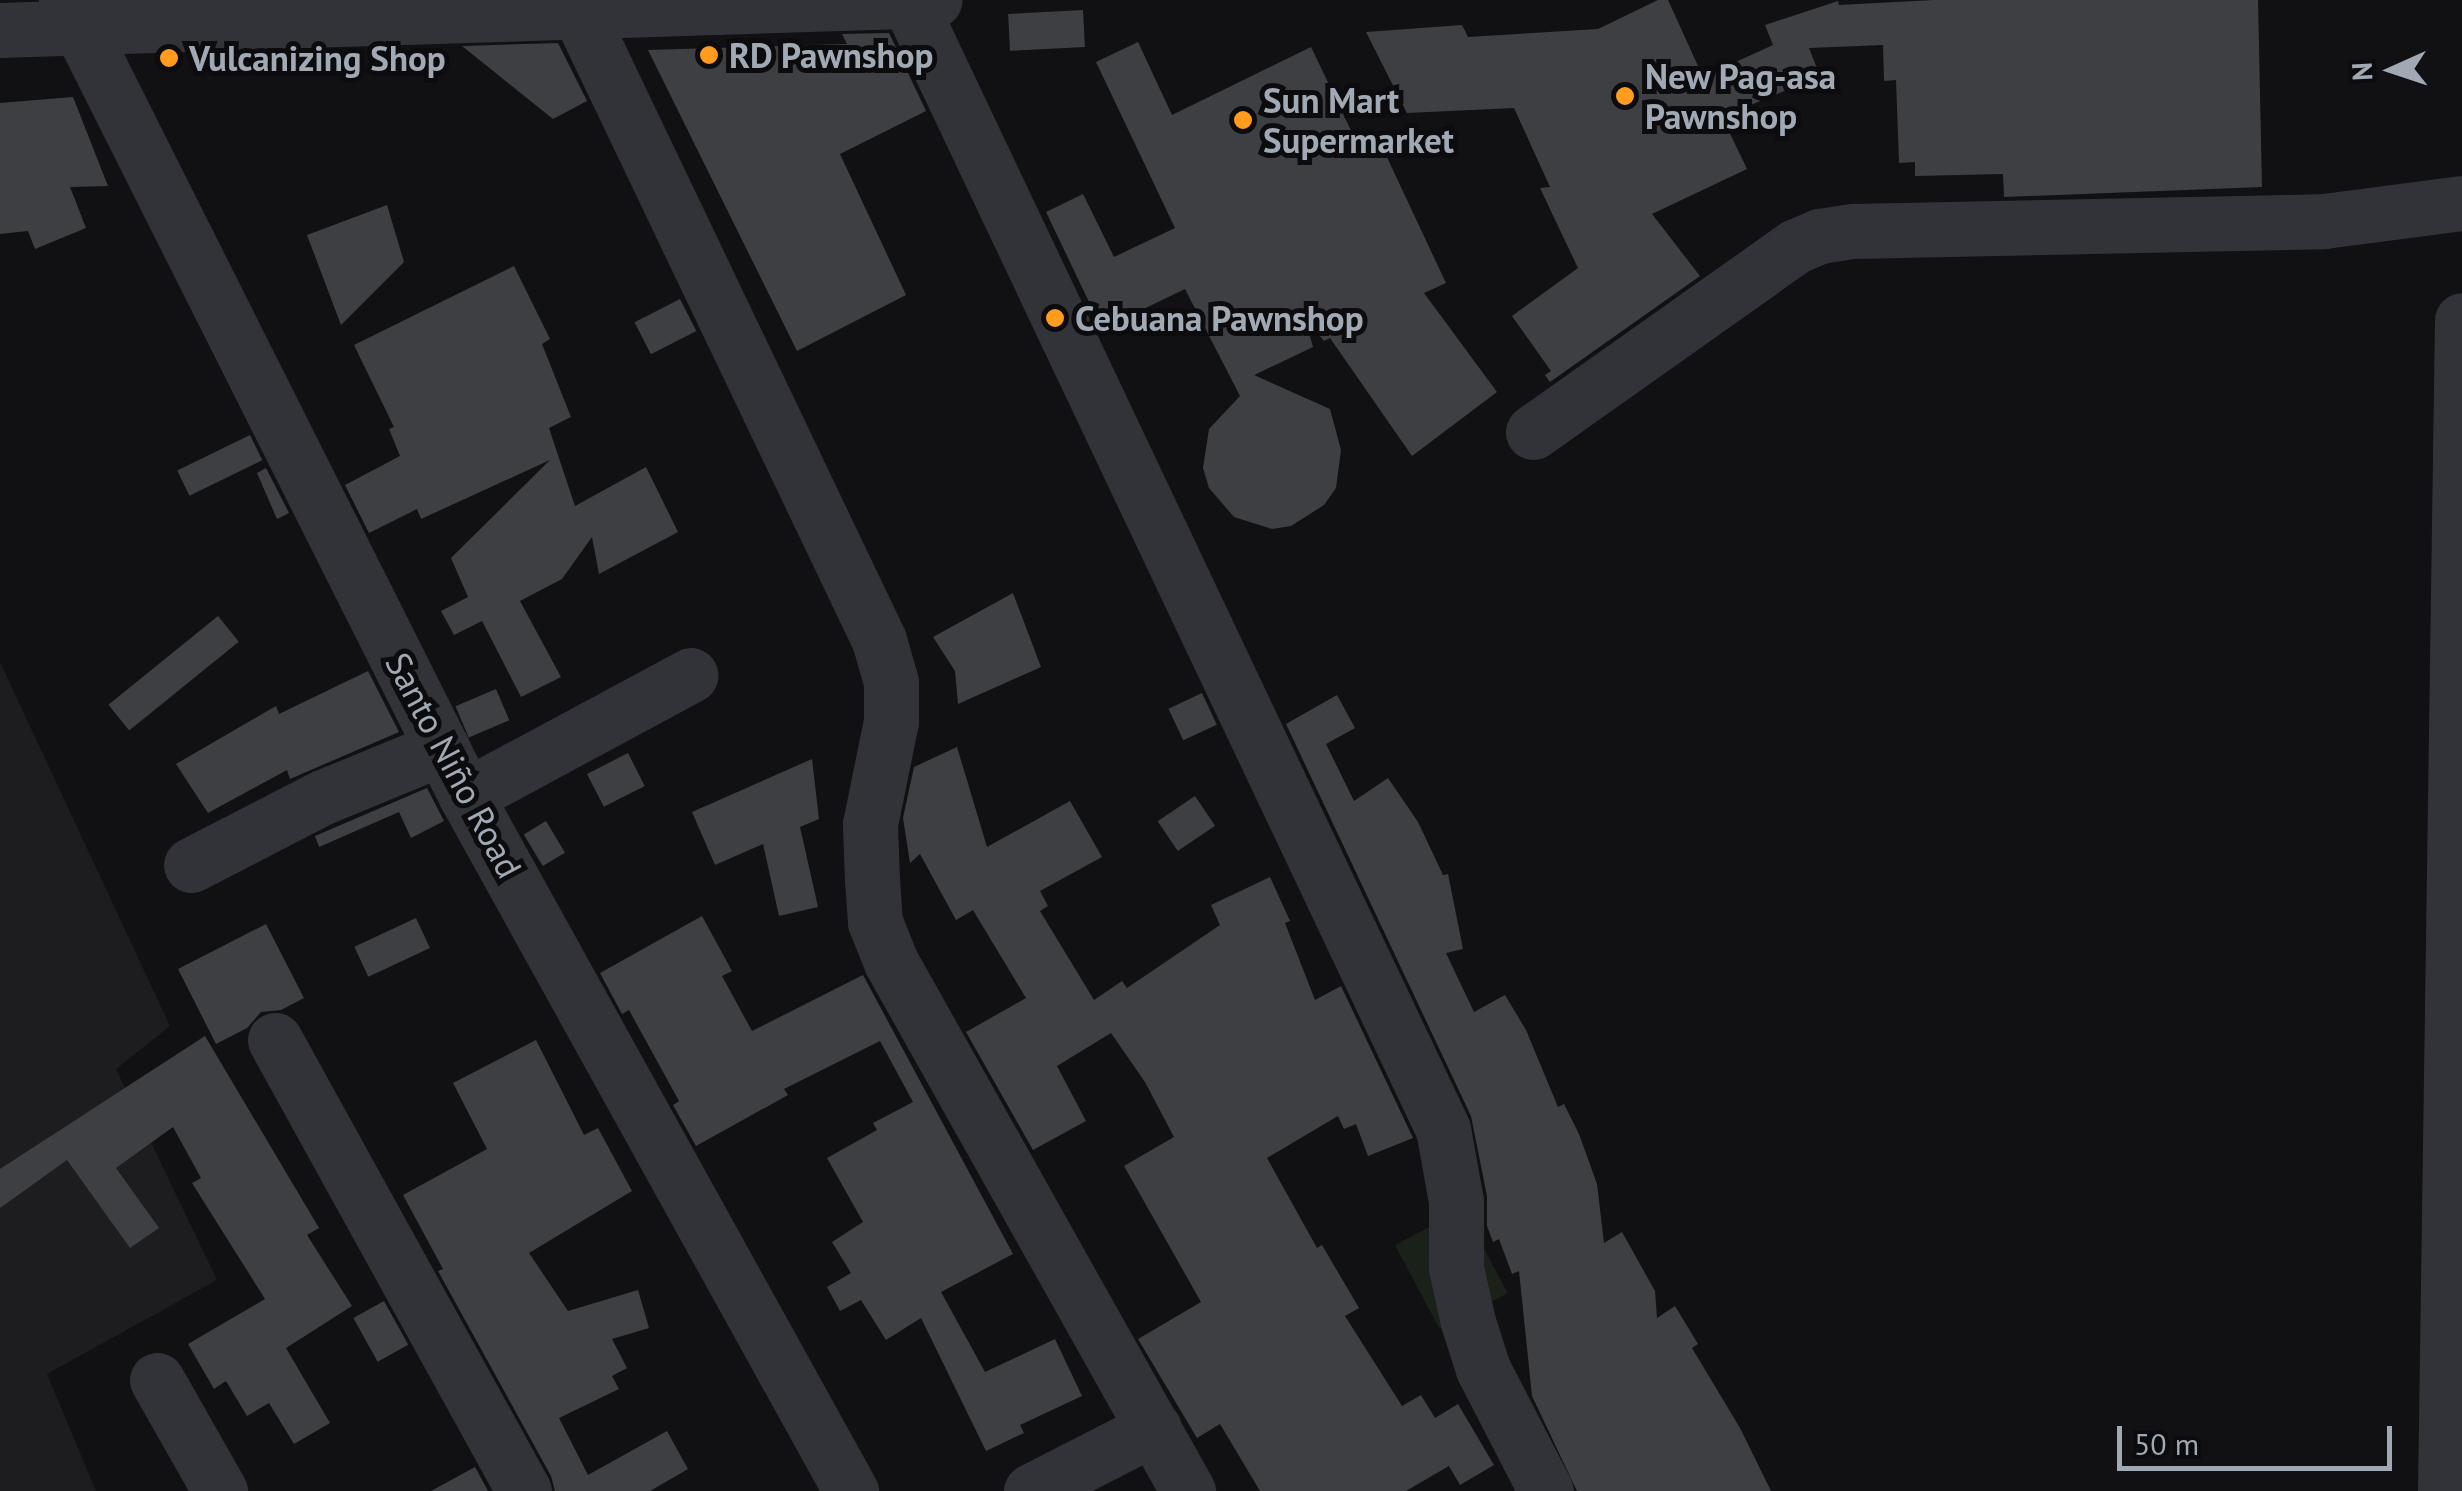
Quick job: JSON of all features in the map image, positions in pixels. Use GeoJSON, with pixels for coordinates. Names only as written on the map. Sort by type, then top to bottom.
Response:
{"type":"FeatureCollection","features":[{"type":"Feature","properties":{"kind":"street"},"geometry":{"type":"LineString","coordinates":[[908,0],[1443,1130],[1456,1200],[1456,1268],[1468,1322],[1483,1368],[1546,1491]]}},
{"type":"Feature","properties":{"kind":"street"},"geometry":{"type":"LineString","coordinates":[[0,30],[73,14],[935,0]]}},
{"type":"Feature","properties":{"kind":"street"},"geometry":{"type":"LineString","coordinates":[[576,5],[879,640],[891,682],[892,721],[870,824],[872,880],[875,922],[891,962],[1188,1491]]}},
{"type":"Feature","properties":{"kind":"street","name":"Santo Niño Road"},"geometry":{"type":"LineString","coordinates":[[73,14],[466,796],[845,1490]]}},
{"type":"Feature","properties":{"kind":"street"},"geometry":{"type":"LineString","coordinates":[[1534,432],[1796,246],[1820,236],[1853,232],[2324,221],[2462,203]]}},
{"type":"Feature","properties":{"kind":"street"},"geometry":{"type":"LineString","coordinates":[[2445,1491],[2462,320]]}},
{"type":"Feature","properties":{"kind":"street"},"geometry":{"type":"LineString","coordinates":[[466,796],[691,675]]}},
{"type":"Feature","properties":{"kind":"street"},"geometry":{"type":"LineString","coordinates":[[191,865],[323,797],[442,748]]}},
{"type":"Feature","properties":{"kind":"street"},"geometry":{"type":"LineString","coordinates":[[275,1040],[524,1491]]}},
{"type":"Feature","properties":{"kind":"street"},"geometry":{"type":"LineString","coordinates":[[158,1380],[220,1491]]}},
{"type":"Feature","properties":{"kind":"street"},"geometry":{"type":"LineString","coordinates":[[1032,1491],[1154,1428]]}},
{"type":"Feature","properties":{"kind":"shaded area"},"geometry":{"type":"Polygon","coordinates":[[[0,662],[170,1026],[116,1069],[217,1280],[47,1374],[96,1491],[0,1491],[0,662]]]}},
{"type":"Feature","properties":{"kind":"shaded area"},"geometry":{"type":"Polygon","coordinates":[[[1463,1209],[1508,1293],[1440,1329],[1395,1245],[1463,1209]]]}},
{"type":"Feature","properties":{"kind":"building"},"geometry":{"type":"Polygon","coordinates":[[[1658,0],[1668,0],[1703,77],[1773,45],[1765,25],[1838,1],[1839,5],[1934,0],[2258,0],[2262,187],[2004,197],[2003,174],[1915,176],[1915,162],[1899,163],[1896,80],[1884,81],[1883,45],[1809,48],[1820,76],[1722,117],[1747,169],[1652,214],[1700,276],[1550,382],[1545,375],[1551,371],[1512,316],[1578,268],[1540,188],[1550,187],[1514,108],[1407,113],[1366,32],[1462,25],[1468,37],[1598,29],[1658,0]]]}},
{"type":"Feature","properties":{"kind":"building"},"geometry":{"type":"Polygon","coordinates":[[[1083,10],[1085,47],[1010,51],[1008,14],[1083,10]]]}},
{"type":"Feature","properties":{"kind":"building"},"geometry":{"type":"Polygon","coordinates":[[[889,33],[926,111],[840,154],[906,295],[797,351],[648,50],[847,44],[842,34],[889,33]]]}},
{"type":"Feature","properties":{"kind":"building"},"geometry":{"type":"Polygon","coordinates":[[[1138,42],[1172,115],[1311,47],[1358,145],[1377,136],[1446,283],[1424,293],[1497,392],[1412,456],[1330,338],[1324,341],[1304,316],[1313,347],[1254,375],[1330,409],[1341,450],[1336,488],[1324,505],[1291,526],[1272,529],[1234,517],[1209,488],[1203,468],[1209,429],[1240,396],[1185,289],[1102,329],[1046,212],[1083,194],[1114,257],[1175,228],[1096,62],[1138,42]]]}},
{"type":"Feature","properties":{"kind":"building"},"geometry":{"type":"Polygon","coordinates":[[[558,43],[587,101],[553,119],[462,46],[558,43]]]}},
{"type":"Feature","properties":{"kind":"building"},"geometry":{"type":"Polygon","coordinates":[[[73,97],[108,186],[70,187],[86,228],[35,249],[28,231],[0,234],[0,103],[73,97]]]}},
{"type":"Feature","properties":{"kind":"building"},"geometry":{"type":"Polygon","coordinates":[[[387,205],[404,262],[341,325],[307,235],[387,205]]]}},
{"type":"Feature","properties":{"kind":"building"},"geometry":{"type":"Polygon","coordinates":[[[514,266],[550,339],[542,344],[571,417],[549,428],[575,506],[646,467],[678,532],[599,574],[592,537],[562,579],[520,601],[561,677],[521,697],[482,621],[454,635],[441,611],[468,597],[451,558],[550,460],[421,519],[417,509],[369,533],[345,485],[400,456],[389,429],[394,427],[354,345],[514,266]]]}},
{"type":"Feature","properties":{"kind":"building"},"geometry":{"type":"Polygon","coordinates":[[[680,299],[696,331],[651,354],[635,322],[680,299]]]}},
{"type":"Feature","properties":{"kind":"building"},"geometry":{"type":"Polygon","coordinates":[[[250,435],[262,460],[189,496],[177,471],[250,435]]]}},
{"type":"Feature","properties":{"kind":"building"},"geometry":{"type":"Polygon","coordinates":[[[266,468],[289,513],[277,519],[257,473],[266,468]]]}},
{"type":"Feature","properties":{"kind":"building"},"geometry":{"type":"Polygon","coordinates":[[[1013,593],[1041,667],[958,704],[955,671],[933,637],[1013,593]]]}},
{"type":"Feature","properties":{"kind":"building"},"geometry":{"type":"Polygon","coordinates":[[[218,616],[239,642],[129,730],[108,705],[218,616]]]}},
{"type":"Feature","properties":{"kind":"building"},"geometry":{"type":"Polygon","coordinates":[[[368,671],[399,732],[290,779],[287,770],[208,813],[176,764],[276,706],[279,714],[368,671]]]}},
{"type":"Feature","properties":{"kind":"building"},"geometry":{"type":"Polygon","coordinates":[[[496,689],[509,720],[469,737],[455,706],[496,689]]]}},
{"type":"Feature","properties":{"kind":"building"},"geometry":{"type":"Polygon","coordinates":[[[1202,693],[1217,725],[1183,740],[1168,709],[1202,693]]]}},
{"type":"Feature","properties":{"kind":"building"},"geometry":{"type":"Polygon","coordinates":[[[1337,695],[1355,728],[1326,744],[1354,801],[1388,778],[1418,822],[1443,875],[1448,874],[1463,949],[1446,953],[1474,1012],[1505,995],[1526,1030],[1558,1107],[1564,1104],[1579,1134],[1597,1184],[1604,1243],[1622,1232],[1655,1291],[1657,1318],[1675,1306],[1698,1344],[1692,1348],[1740,1428],[1771,1491],[1577,1491],[1532,1396],[1519,1271],[1512,1274],[1499,1239],[1493,1242],[1487,1226],[1487,1196],[1471,1116],[1286,724],[1337,695]]]}},
{"type":"Feature","properties":{"kind":"building"},"geometry":{"type":"Polygon","coordinates":[[[957,747],[987,847],[1070,801],[1102,857],[1040,891],[1048,906],[1040,911],[1094,1000],[1122,981],[1127,988],[1220,925],[1211,905],[1270,877],[1290,921],[1285,923],[1315,1000],[1341,986],[1413,1138],[1368,1156],[1356,1124],[1344,1129],[1338,1116],[1267,1158],[1317,1248],[1322,1245],[1359,1308],[1345,1316],[1402,1406],[1421,1395],[1435,1418],[1458,1404],[1494,1465],[1460,1485],[1449,1466],[1406,1491],[1260,1491],[1220,1424],[1197,1438],[1138,1339],[1201,1302],[1124,1166],[1174,1137],[1145,1082],[1111,1033],[1057,1066],[1086,1121],[1033,1150],[966,1032],[1026,998],[973,910],[956,920],[920,854],[910,863],[903,818],[914,767],[957,747]]]}},
{"type":"Feature","properties":{"kind":"building"},"geometry":{"type":"Polygon","coordinates":[[[628,753],[645,786],[604,807],[587,774],[628,753]]]}},
{"type":"Feature","properties":{"kind":"building"},"geometry":{"type":"Polygon","coordinates":[[[812,759],[819,819],[800,827],[818,907],[779,916],[763,844],[715,865],[692,812],[812,759]]]}},
{"type":"Feature","properties":{"kind":"building"},"geometry":{"type":"Polygon","coordinates":[[[427,788],[444,821],[411,838],[399,812],[319,847],[315,836],[427,788]]]}},
{"type":"Feature","properties":{"kind":"building"},"geometry":{"type":"Polygon","coordinates":[[[1195,796],[1215,826],[1178,851],[1158,821],[1195,796]]]}},
{"type":"Feature","properties":{"kind":"building"},"geometry":{"type":"Polygon","coordinates":[[[546,821],[565,853],[543,866],[524,834],[546,821]]]}},
{"type":"Feature","properties":{"kind":"building"},"geometry":{"type":"Polygon","coordinates":[[[702,916],[732,971],[722,976],[752,1031],[863,975],[1013,1254],[941,1292],[985,1372],[1055,1339],[1082,1396],[1020,1425],[1024,1433],[986,1451],[921,1318],[886,1340],[861,1300],[840,1311],[827,1287],[851,1273],[832,1242],[863,1222],[827,1158],[877,1130],[873,1123],[913,1102],[880,1041],[784,1089],[788,1095],[696,1146],[673,1105],[679,1101],[629,1010],[622,1014],[600,973],[702,916]]]}},
{"type":"Feature","properties":{"kind":"building"},"geometry":{"type":"Polygon","coordinates":[[[416,918],[430,948],[368,977],[354,947],[416,918]]]}},
{"type":"Feature","properties":{"kind":"building"},"geometry":{"type":"Polygon","coordinates":[[[266,924],[304,998],[281,1010],[261,1012],[247,1028],[216,1044],[178,969],[266,924]]]}},
{"type":"Feature","properties":{"kind":"building"},"geometry":{"type":"Polygon","coordinates":[[[205,1036],[319,1228],[307,1235],[352,1306],[286,1348],[330,1423],[294,1444],[269,1403],[247,1416],[226,1381],[214,1389],[188,1344],[265,1299],[192,1183],[201,1178],[173,1127],[116,1168],[159,1228],[130,1248],[67,1160],[0,1208],[0,1169],[205,1036]]]}},
{"type":"Feature","properties":{"kind":"building"},"geometry":{"type":"Polygon","coordinates":[[[536,1040],[584,1135],[598,1128],[632,1191],[529,1253],[568,1311],[638,1290],[649,1328],[612,1339],[627,1368],[612,1376],[619,1389],[559,1418],[588,1475],[667,1431],[688,1469],[650,1491],[555,1491],[551,1476],[438,1271],[443,1269],[403,1195],[487,1149],[453,1083],[536,1040]]]}},
{"type":"Feature","properties":{"kind":"building"},"geometry":{"type":"Polygon","coordinates":[[[384,1301],[408,1345],[378,1362],[353,1318],[384,1301]]]}},
{"type":"Feature","properties":{"kind":"building"},"geometry":{"type":"Polygon","coordinates":[[[475,1467],[488,1491],[431,1491],[475,1467]]]}},
{"type":"Feature","properties":{"kind":"place","name":"RD Pawnshop"},"geometry":{"type":"Point","coordinates":[709,55]}},
{"type":"Feature","properties":{"kind":"place","name":"Vulcanizing Shop"},"geometry":{"type":"Point","coordinates":[169,58]}},
{"type":"Feature","properties":{"kind":"place","name":"New Pag-asa Pawnshop"},"geometry":{"type":"Point","coordinates":[1625,96]}},
{"type":"Feature","properties":{"kind":"place","name":"Sun Mart Supermarket"},"geometry":{"type":"Point","coordinates":[1243,120]}},
{"type":"Feature","properties":{"kind":"place","name":"Cebuana Pawnshop"},"geometry":{"type":"Point","coordinates":[1055,318]}}]}
